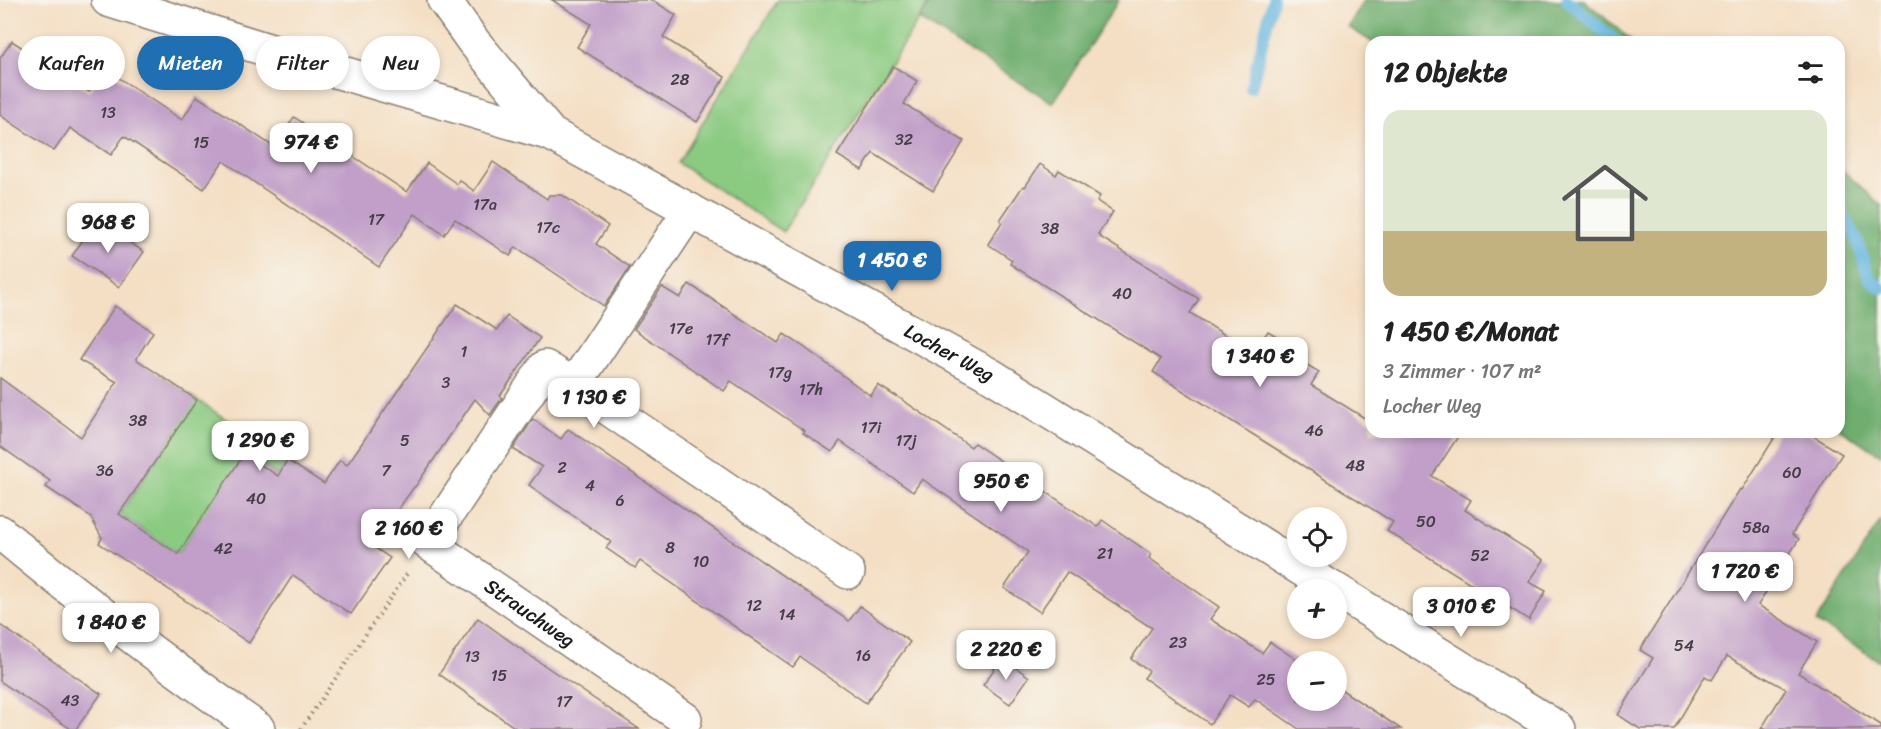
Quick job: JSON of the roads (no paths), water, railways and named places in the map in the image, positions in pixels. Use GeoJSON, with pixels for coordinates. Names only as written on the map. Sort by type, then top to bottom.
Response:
{"type":"FeatureCollection","features":[{"type":"Feature","properties":{"kind":"street","name":"Locher Weg"},"geometry":{"type":"LineString","coordinates":[[108,0],[332,70],[551,134],[993,376],[1318,579]]}},
{"type":"Feature","properties":{"kind":"street","name":"Locher Weg"},"geometry":{"type":"LineString","coordinates":[[444,0],[473,41],[551,134]]}},
{"type":"Feature","properties":{"kind":"street"},"geometry":{"type":"LineString","coordinates":[[690,210],[574,385],[848,572]]}},
{"type":"Feature","properties":{"kind":"street","name":"Strauchweg"},"geometry":{"type":"LineString","coordinates":[[574,385],[545,367],[428,543],[685,719]]}},
{"type":"Feature","properties":{"kind":"street"},"geometry":{"type":"LineString","coordinates":[[0,532],[87,604],[258,729]]}},
{"type":"Feature","properties":{"kind":"street","name":"Locher Weg"},"geometry":{"type":"LineString","coordinates":[[1347,597],[1559,729]]}},
{"type":"Feature","properties":{"kind":"waterway"},"geometry":{"type":"LineString","coordinates":[[1251,88],[1273,0]]}},
{"type":"Feature","properties":{"kind":"waterway"},"geometry":{"type":"LineString","coordinates":[[1567,0],[1609,36]]}},
{"type":"Feature","properties":{"kind":"waterway"},"geometry":{"type":"LineString","coordinates":[[1845,218],[1856,237],[1869,278],[1881,288]]}}]}
